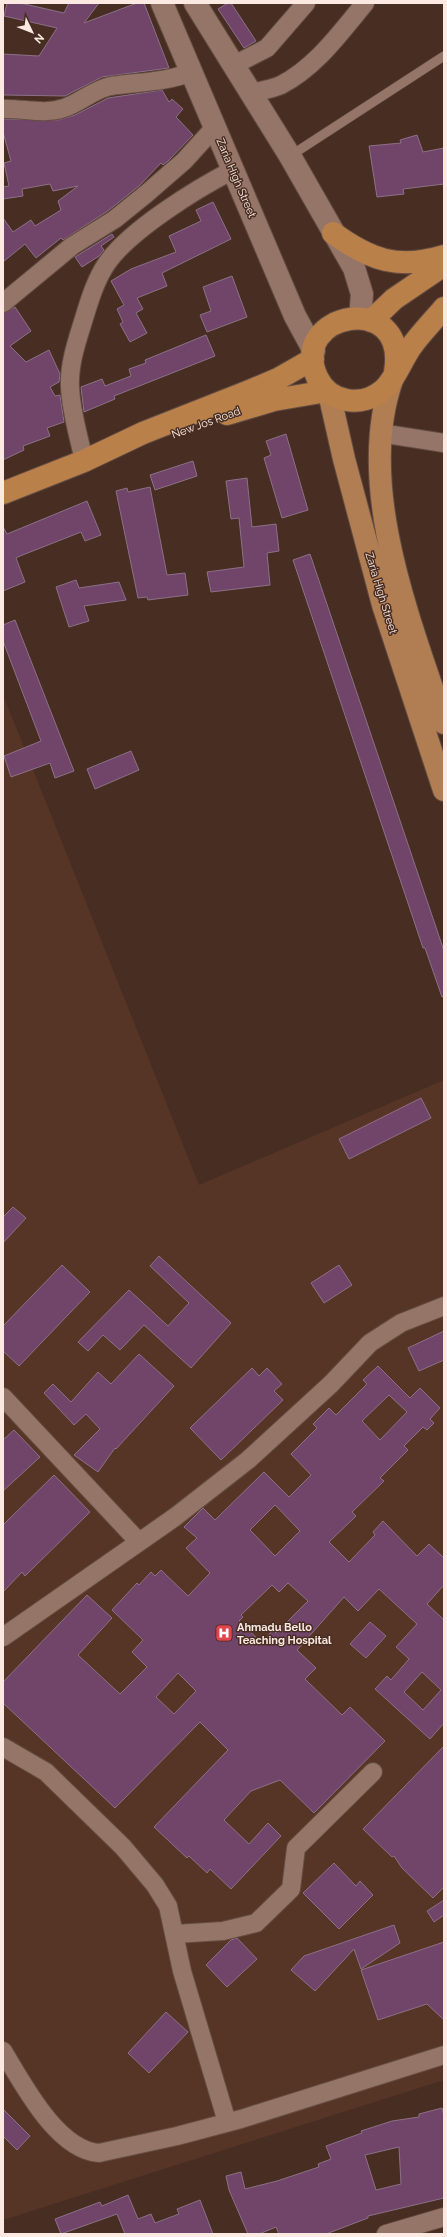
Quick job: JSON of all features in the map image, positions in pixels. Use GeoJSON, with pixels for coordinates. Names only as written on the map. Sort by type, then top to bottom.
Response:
{"type":"FeatureCollection","features":[{"type":"Feature","properties":{"kind":"highway"},"geometry":{"type":"LineString","coordinates":[[333,232],[354,248],[382,259],[400,262],[418,262],[444,256]]}},
{"type":"Feature","properties":{"kind":"highway"},"geometry":{"type":"LineString","coordinates":[[366,319],[444,266]]}},
{"type":"Feature","properties":{"kind":"highway"},"geometry":{"type":"LineString","coordinates":[[393,376],[397,359],[396,347],[390,336],[382,327],[366,319],[348,318],[336,322],[326,329],[318,340],[313,355],[314,371],[328,392],[340,399],[351,402],[364,401],[375,397],[385,390],[411,347],[444,308]]}},
{"type":"Feature","properties":{"kind":"highway","name":"New Jos Road"},"geometry":{"type":"LineString","coordinates":[[3,493],[86,461],[143,433],[278,379],[313,355]]}},
{"type":"Feature","properties":{"kind":"highway","name":"New Jos Road"},"geometry":{"type":"LineString","coordinates":[[86,461],[144,446],[260,404],[294,396],[328,392]]}},
{"type":"Feature","properties":{"kind":"main road","name":"Zaria High Street"},"geometry":{"type":"LineString","coordinates":[[162,3],[232,170],[313,355]]}},
{"type":"Feature","properties":{"kind":"main road"},"geometry":{"type":"LineString","coordinates":[[195,3],[290,156],[354,268],[360,283],[366,319]]}},
{"type":"Feature","properties":{"kind":"main road","name":"Zaria High Street"},"geometry":{"type":"LineString","coordinates":[[393,376],[382,415],[380,433],[380,470],[388,535],[414,633],[444,723]]}},
{"type":"Feature","properties":{"kind":"main road","name":"Zaria High Street"},"geometry":{"type":"LineString","coordinates":[[328,392],[344,459],[383,605],[444,790]]}},
{"type":"Feature","properties":{"kind":"street"},"geometry":{"type":"LineString","coordinates":[[234,65],[267,48],[306,3]]}},
{"type":"Feature","properties":{"kind":"street"},"geometry":{"type":"LineString","coordinates":[[251,93],[280,86],[308,66],[326,50],[365,3]]}},
{"type":"Feature","properties":{"kind":"street"},"geometry":{"type":"LineString","coordinates":[[3,109],[57,110],[76,104],[109,86],[150,82],[178,77],[192,72]]}},
{"type":"Feature","properties":{"kind":"street"},"geometry":{"type":"LineString","coordinates":[[3,302],[72,246],[115,219],[146,194],[184,161],[215,127]]}},
{"type":"Feature","properties":{"kind":"street"},"geometry":{"type":"LineString","coordinates":[[86,461],[70,388],[70,374],[87,309],[100,277],[107,264],[124,245],[209,182],[232,170]]}},
{"type":"Feature","properties":{"kind":"street"},"geometry":{"type":"LineString","coordinates":[[380,433],[444,443]]}},
{"type":"Feature","properties":{"kind":"street"},"geometry":{"type":"LineString","coordinates":[[3,1637],[139,1542],[248,1460],[331,1384],[370,1343],[401,1323],[444,1306]]}},
{"type":"Feature","properties":{"kind":"street"},"geometry":{"type":"LineString","coordinates":[[3,1397],[139,1542]]}},
{"type":"Feature","properties":{"kind":"street"},"geometry":{"type":"LineString","coordinates":[[3,1746],[46,1772],[123,1848],[156,1885],[168,1906],[182,1971],[227,2122]]}},
{"type":"Feature","properties":{"kind":"street"},"geometry":{"type":"LineString","coordinates":[[175,1934],[223,1931],[256,1924],[291,1889],[296,1848],[373,1772]]}},
{"type":"Feature","properties":{"kind":"street"},"geometry":{"type":"LineString","coordinates":[[3,2051],[34,2102],[53,2124],[77,2147],[90,2152],[99,2153],[227,2122],[317,2085],[444,2055]]}},
{"type":"Feature","properties":{"kind":"street"},"geometry":{"type":"LineString","coordinates":[[386,2234],[444,2217]]}},
{"type":"Feature","properties":{"kind":"lane"},"geometry":{"type":"LineString","coordinates":[[290,156],[444,56]]}},
{"type":"Feature","properties":{"kind":"shaded area","name":"Ahmadu Bello Teaching Hospital"},"geometry":{"type":"Polygon","coordinates":[[[3,695],[199,1185],[444,1080],[444,2080],[3,2220],[3,695]]]}},
{"type":"Feature","properties":{"kind":"building"},"geometry":{"type":"Polygon","coordinates":[[[7,3],[20,3],[64,13],[69,3],[99,3],[84,23],[137,3],[144,3],[169,68],[102,77],[65,96],[3,95],[3,54],[39,56],[57,28],[4,16],[7,3]]]}},
{"type":"Feature","properties":{"kind":"building"},"geometry":{"type":"Polygon","coordinates":[[[228,3],[231,3],[256,41],[244,48],[218,9],[228,3]]]}},
{"type":"Feature","properties":{"kind":"building"},"geometry":{"type":"Polygon","coordinates":[[[162,90],[169,102],[172,99],[183,109],[176,117],[193,135],[168,161],[163,165],[161,163],[139,186],[109,210],[63,240],[61,238],[36,258],[25,244],[3,262],[3,218],[13,232],[31,220],[35,226],[61,210],[58,201],[78,186],[53,191],[50,184],[22,189],[23,196],[3,199],[3,187],[9,186],[4,163],[11,161],[3,132],[3,119],[58,120],[75,115],[108,98],[162,90]]]}},
{"type":"Feature","properties":{"kind":"building"},"geometry":{"type":"Polygon","coordinates":[[[417,135],[423,152],[444,148],[444,184],[403,189],[404,194],[377,197],[369,146],[401,143],[400,140],[417,135]]]}},
{"type":"Feature","properties":{"kind":"building"},"geometry":{"type":"Polygon","coordinates":[[[213,202],[231,239],[162,273],[167,286],[137,298],[143,309],[136,313],[147,333],[130,342],[120,324],[123,322],[117,309],[124,305],[111,281],[131,269],[176,252],[169,236],[201,221],[196,210],[213,202]]]}},
{"type":"Feature","properties":{"kind":"building"},"geometry":{"type":"Polygon","coordinates":[[[112,234],[114,237],[101,246],[104,250],[99,256],[82,267],[75,257],[112,234]]]}},
{"type":"Feature","properties":{"kind":"building"},"geometry":{"type":"Polygon","coordinates":[[[232,276],[247,317],[207,332],[200,315],[211,311],[203,287],[232,276]]]}},
{"type":"Feature","properties":{"kind":"building"},"geometry":{"type":"Polygon","coordinates":[[[15,307],[31,331],[10,346],[26,362],[49,350],[60,374],[59,382],[50,387],[55,396],[60,395],[64,422],[47,428],[50,436],[23,446],[24,450],[3,460],[3,313],[15,307]]]}},
{"type":"Feature","properties":{"kind":"building"},"geometry":{"type":"Polygon","coordinates":[[[206,335],[215,356],[114,396],[115,399],[84,412],[81,387],[102,379],[105,386],[131,376],[129,369],[146,363],[145,360],[206,335]]]}},
{"type":"Feature","properties":{"kind":"building"},"geometry":{"type":"Polygon","coordinates":[[[286,434],[308,510],[282,518],[264,458],[271,455],[266,441],[286,434]]]}},
{"type":"Feature","properties":{"kind":"building"},"geometry":{"type":"Polygon","coordinates":[[[193,461],[197,476],[155,490],[150,475],[193,461]]]}},
{"type":"Feature","properties":{"kind":"building"},"geometry":{"type":"Polygon","coordinates":[[[247,478],[252,527],[276,524],[279,551],[267,553],[270,585],[211,592],[207,572],[244,567],[239,518],[231,519],[226,481],[247,478]]]}},
{"type":"Feature","properties":{"kind":"building"},"geometry":{"type":"Polygon","coordinates":[[[150,487],[167,575],[185,573],[188,595],[148,600],[147,597],[138,598],[116,491],[127,488],[128,492],[150,487]]]}},
{"type":"Feature","properties":{"kind":"building"},"geometry":{"type":"Polygon","coordinates":[[[87,501],[101,535],[85,541],[81,532],[16,558],[25,582],[3,591],[3,527],[7,534],[87,501]]]}},
{"type":"Feature","properties":{"kind":"building"},"geometry":{"type":"Polygon","coordinates":[[[310,554],[444,951],[444,996],[442,997],[425,948],[423,948],[293,560],[310,554]]]}},
{"type":"Feature","properties":{"kind":"building"},"geometry":{"type":"Polygon","coordinates":[[[76,580],[79,588],[119,582],[126,600],[84,606],[89,621],[69,627],[56,587],[76,580]]]}},
{"type":"Feature","properties":{"kind":"building"},"geometry":{"type":"Polygon","coordinates":[[[15,620],[74,771],[55,778],[50,763],[11,777],[4,756],[41,741],[3,641],[3,625],[15,620]]]}},
{"type":"Feature","properties":{"kind":"building"},"geometry":{"type":"Polygon","coordinates":[[[131,751],[139,770],[95,789],[87,769],[131,751]]]}},
{"type":"Feature","properties":{"kind":"building"},"geometry":{"type":"Polygon","coordinates":[[[421,1098],[431,1118],[349,1159],[339,1139],[421,1098]]]}},
{"type":"Feature","properties":{"kind":"building"},"geometry":{"type":"Polygon","coordinates":[[[13,1207],[26,1218],[3,1243],[3,1217],[13,1207]]]}},
{"type":"Feature","properties":{"kind":"building"},"geometry":{"type":"Polygon","coordinates":[[[159,1256],[231,1323],[191,1368],[144,1325],[120,1350],[103,1335],[88,1351],[78,1342],[129,1290],[168,1326],[189,1303],[150,1266],[159,1256]]]}},
{"type":"Feature","properties":{"kind":"building"},"geometry":{"type":"Polygon","coordinates":[[[62,1265],[90,1292],[19,1366],[3,1351],[3,1326],[62,1265]]]}},
{"type":"Feature","properties":{"kind":"building"},"geometry":{"type":"Polygon","coordinates":[[[339,1265],[352,1285],[324,1303],[311,1283],[339,1265]]]}},
{"type":"Feature","properties":{"kind":"building"},"geometry":{"type":"Polygon","coordinates":[[[444,1331],[444,1360],[419,1371],[408,1348],[444,1331]]]}},
{"type":"Feature","properties":{"kind":"building"},"geometry":{"type":"Polygon","coordinates":[[[139,1354],[174,1386],[116,1449],[115,1448],[98,1472],[74,1455],[100,1429],[86,1414],[74,1425],[44,1393],[53,1384],[71,1402],[98,1372],[111,1384],[139,1354]]]}},
{"type":"Feature","properties":{"kind":"building"},"geometry":{"type":"Polygon","coordinates":[[[378,1366],[410,1398],[420,1388],[440,1408],[430,1419],[434,1423],[427,1430],[423,1427],[404,1446],[408,1450],[380,1478],[384,1481],[352,1512],[356,1516],[329,1542],[349,1562],[375,1535],[373,1532],[383,1521],[417,1556],[429,1544],[444,1558],[444,1585],[427,1604],[444,1620],[444,1723],[430,1739],[375,1689],[387,1676],[391,1680],[409,1659],[396,1647],[417,1624],[379,1589],[358,1611],[344,1597],[297,1650],[316,1668],[305,1679],[342,1715],[350,1707],[385,1741],[314,1813],[280,1780],[251,1791],[224,1820],[249,1844],[268,1823],[281,1836],[231,1889],[210,1869],[207,1873],[189,1856],[187,1858],[154,1827],[228,1750],[200,1722],[115,1808],[3,1703],[3,1682],[87,1595],[112,1618],[78,1655],[120,1694],[147,1667],[132,1652],[143,1640],[112,1610],[137,1583],[139,1585],[151,1572],[155,1576],[161,1570],[188,1596],[210,1573],[186,1548],[197,1538],[184,1527],[203,1508],[215,1520],[264,1472],[289,1497],[311,1475],[291,1454],[317,1428],[313,1424],[329,1408],[336,1415],[367,1384],[363,1380],[378,1366]],[[389,1395],[362,1421],[380,1440],[407,1412],[389,1395]],[[275,1505],[250,1530],[275,1556],[300,1531],[275,1505]],[[288,1583],[279,1592],[272,1585],[241,1615],[243,1617],[239,1621],[263,1644],[272,1630],[276,1633],[308,1601],[288,1583]],[[422,1672],[404,1692],[423,1710],[441,1690],[422,1672]],[[178,1673],[156,1697],[174,1714],[196,1691],[178,1673]]]}},
{"type":"Feature","properties":{"kind":"building"},"geometry":{"type":"Polygon","coordinates":[[[252,1368],[259,1376],[267,1368],[282,1384],[274,1391],[283,1400],[221,1460],[190,1428],[252,1368]]]}},
{"type":"Feature","properties":{"kind":"building"},"geometry":{"type":"Polygon","coordinates":[[[14,1430],[40,1457],[3,1491],[3,1440],[14,1430]]]}},
{"type":"Feature","properties":{"kind":"building"},"geometry":{"type":"Polygon","coordinates":[[[54,1475],[90,1512],[25,1576],[22,1572],[3,1592],[3,1525],[54,1475]]]}},
{"type":"Feature","properties":{"kind":"building"},"geometry":{"type":"Polygon","coordinates":[[[370,1622],[386,1636],[366,1658],[350,1644],[370,1622]]]}},
{"type":"Feature","properties":{"kind":"building"},"geometry":{"type":"Polygon","coordinates":[[[444,1746],[444,1887],[433,1898],[402,1868],[394,1856],[392,1857],[363,1829],[444,1746]]]}},
{"type":"Feature","properties":{"kind":"building"},"geometry":{"type":"Polygon","coordinates":[[[334,1863],[356,1886],[360,1881],[373,1895],[339,1929],[303,1893],[334,1863]]]}},
{"type":"Feature","properties":{"kind":"building"},"geometry":{"type":"Polygon","coordinates":[[[444,1900],[444,1915],[434,1922],[427,1911],[444,1900]]]}},
{"type":"Feature","properties":{"kind":"building"},"geometry":{"type":"Polygon","coordinates":[[[394,1925],[400,1943],[361,1969],[354,1949],[315,1991],[291,1970],[304,1956],[394,1925]]]}},
{"type":"Feature","properties":{"kind":"building"},"geometry":{"type":"Polygon","coordinates":[[[237,1938],[257,1959],[227,1987],[206,1965],[231,1940],[237,1938]]]}},
{"type":"Feature","properties":{"kind":"building"},"geometry":{"type":"Polygon","coordinates":[[[444,1942],[444,2020],[427,2004],[378,2020],[361,1970],[444,1942]]]}},
{"type":"Feature","properties":{"kind":"building"},"geometry":{"type":"Polygon","coordinates":[[[166,2012],[188,2032],[149,2073],[128,2053],[166,2012]]]}},
{"type":"Feature","properties":{"kind":"building"},"geometry":{"type":"Polygon","coordinates":[[[442,2108],[444,2116],[444,2198],[368,2216],[368,2218],[326,2234],[279,2234],[276,2227],[259,2234],[248,2234],[229,2190],[226,2176],[241,2172],[245,2189],[277,2181],[319,2167],[318,2164],[331,2159],[326,2146],[362,2133],[361,2131],[392,2121],[419,2117],[419,2114],[442,2108]],[[399,2147],[365,2155],[376,2190],[401,2184],[399,2147]]]}},
{"type":"Feature","properties":{"kind":"building"},"geometry":{"type":"Polygon","coordinates":[[[3,2109],[30,2136],[17,2150],[3,2136],[3,2109]]]}},
{"type":"Feature","properties":{"kind":"building"},"geometry":{"type":"Polygon","coordinates":[[[128,2195],[138,2219],[151,2214],[155,2223],[179,2214],[177,2209],[200,2200],[213,2234],[125,2234],[117,2214],[61,2234],[55,2219],[100,2202],[102,2206],[128,2195]]]}},
{"type":"Feature","properties":{"kind":"place","name":"Ahmadu Bello Teaching Hospital"},"geometry":{"type":"Point","coordinates":[224,1633]}}]}
